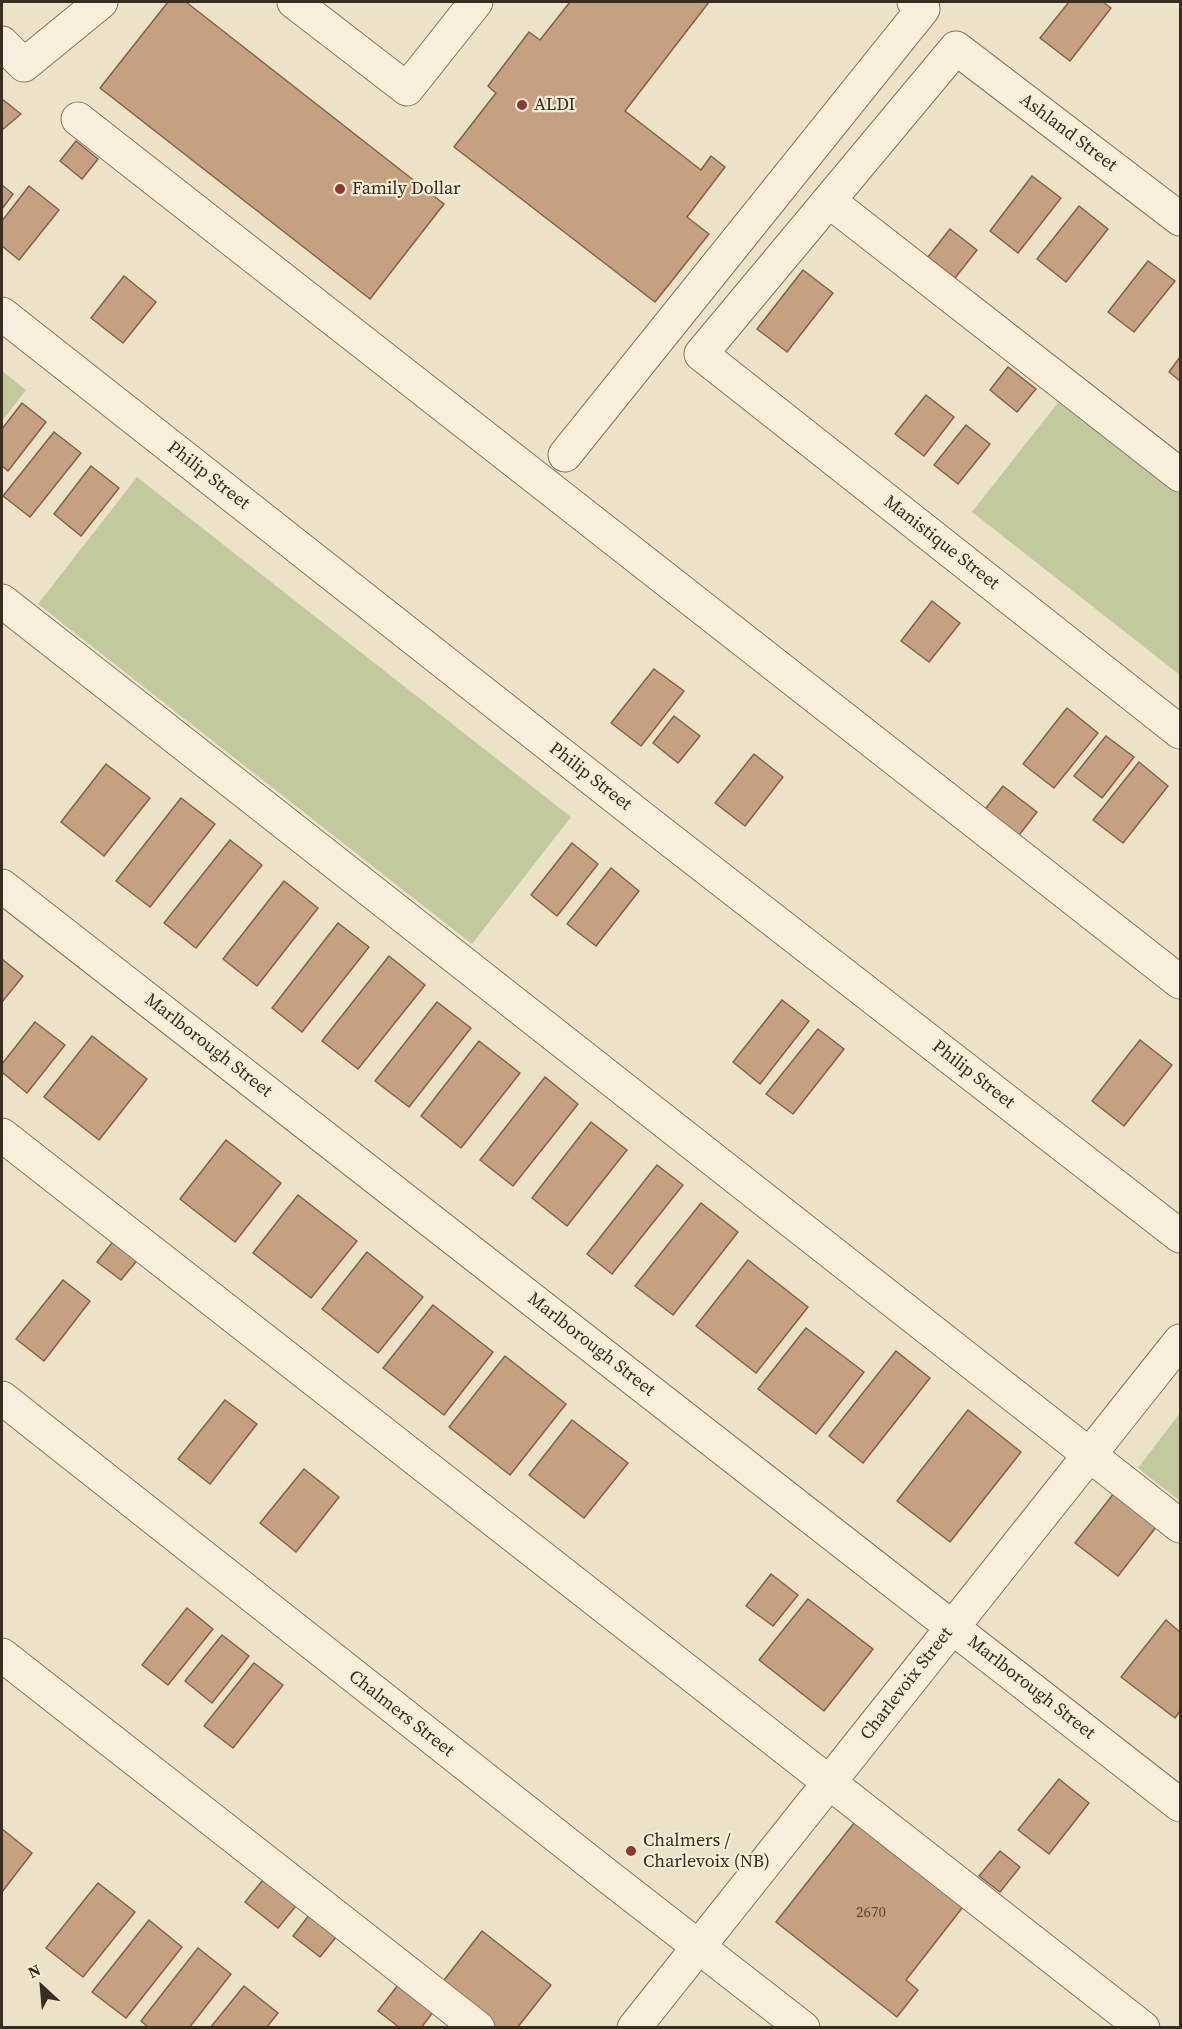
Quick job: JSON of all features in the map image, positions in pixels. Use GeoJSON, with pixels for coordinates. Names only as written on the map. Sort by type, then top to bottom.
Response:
{"type":"FeatureCollection","features":[{"type":"Feature","properties":{"kind":"street"},"geometry":{"type":"LineString","coordinates":[[2,43],[24,64],[101,2]]}},
{"type":"Feature","properties":{"kind":"street"},"geometry":{"type":"LineString","coordinates":[[294,2],[408,89],[476,2]]}},
{"type":"Feature","properties":{"kind":"street"},"geometry":{"type":"LineString","coordinates":[[565,455],[923,9],[914,2]]}},
{"type":"Feature","properties":{"kind":"street","name":"Ashland Street"},"geometry":{"type":"LineString","coordinates":[[829,201],[956,48],[1180,219]]}},
{"type":"Feature","properties":{"kind":"street"},"geometry":{"type":"LineString","coordinates":[[78,119],[1180,982]]}},
{"type":"Feature","properties":{"kind":"street"},"geometry":{"type":"LineString","coordinates":[[829,201],[1180,475]]}},
{"type":"Feature","properties":{"kind":"street","name":"Manistique Street"},"geometry":{"type":"LineString","coordinates":[[829,201],[701,354],[1180,732]]}},
{"type":"Feature","properties":{"kind":"street","name":"Philip Street"},"geometry":{"type":"LineString","coordinates":[[2,314],[642,818],[1180,1236]]}},
{"type":"Feature","properties":{"kind":"street"},"geometry":{"type":"LineString","coordinates":[[2,601],[1180,1526]]}},
{"type":"Feature","properties":{"kind":"street","name":"Marlborough Street"},"geometry":{"type":"LineString","coordinates":[[2,886],[1180,1805]]}},
{"type":"Feature","properties":{"kind":"street"},"geometry":{"type":"LineString","coordinates":[[2,1135],[1143,2028]]}},
{"type":"Feature","properties":{"kind":"street","name":"Charlevoix Street"},"geometry":{"type":"LineString","coordinates":[[634,2028],[1180,1341]]}},
{"type":"Feature","properties":{"kind":"street","name":"Chalmers Street"},"geometry":{"type":"LineString","coordinates":[[2,1398],[804,2028]]}},
{"type":"Feature","properties":{"kind":"street"},"geometry":{"type":"LineString","coordinates":[[2,1655],[478,2028]]}},
{"type":"Feature","properties":{"kind":"green space"},"geometry":{"type":"Polygon","coordinates":[[[2,371],[26,390],[2,421],[2,371]]]}},
{"type":"Feature","properties":{"kind":"green space"},"geometry":{"type":"Polygon","coordinates":[[[1064,395],[1180,486],[1180,675],[972,512],[1064,395]]]}},
{"type":"Feature","properties":{"kind":"green space"},"geometry":{"type":"Polygon","coordinates":[[[137,477],[571,817],[472,944],[38,604],[137,477]]]}},
{"type":"Feature","properties":{"kind":"green space"},"geometry":{"type":"Polygon","coordinates":[[[1180,1413],[1180,1501],[1138,1468],[1180,1413]]]}},
{"type":"Feature","properties":{"kind":"building"},"geometry":{"type":"Polygon","coordinates":[[[168,2],[186,2],[444,204],[370,299],[100,88],[168,2]]]}},
{"type":"Feature","properties":{"kind":"building"},"geometry":{"type":"Polygon","coordinates":[[[570,2],[709,2],[625,111],[701,170],[711,156],[725,167],[687,217],[709,234],[655,302],[454,147],[496,93],[488,86],[529,32],[540,40],[570,2]]]}},
{"type":"Feature","properties":{"kind":"building"},"geometry":{"type":"Polygon","coordinates":[[[1069,2],[1103,2],[1111,8],[1070,61],[1040,38],[1069,2]]]}},
{"type":"Feature","properties":{"kind":"building"},"geometry":{"type":"Polygon","coordinates":[[[2,99],[21,114],[2,130],[2,99]]]}},
{"type":"Feature","properties":{"kind":"building"},"geometry":{"type":"Polygon","coordinates":[[[76,141],[98,159],[82,179],[60,161],[76,141]]]}},
{"type":"Feature","properties":{"kind":"building"},"geometry":{"type":"Polygon","coordinates":[[[1032,176],[1061,198],[1018,253],[990,231],[1032,176]]]}},
{"type":"Feature","properties":{"kind":"building"},"geometry":{"type":"Polygon","coordinates":[[[2,185],[13,194],[2,209],[2,185]]]}},
{"type":"Feature","properties":{"kind":"building"},"geometry":{"type":"Polygon","coordinates":[[[29,186],[59,210],[19,260],[2,246],[2,221],[29,186]]]}},
{"type":"Feature","properties":{"kind":"building"},"geometry":{"type":"Polygon","coordinates":[[[1079,206],[1108,229],[1066,282],[1037,259],[1079,206]]]}},
{"type":"Feature","properties":{"kind":"building"},"geometry":{"type":"Polygon","coordinates":[[[950,229],[977,250],[955,278],[928,257],[950,229]]]}},
{"type":"Feature","properties":{"kind":"building"},"geometry":{"type":"Polygon","coordinates":[[[1148,261],[1175,281],[1134,332],[1108,312],[1148,261]]]}},
{"type":"Feature","properties":{"kind":"building"},"geometry":{"type":"Polygon","coordinates":[[[803,270],[833,293],[787,352],[757,329],[803,270]]]}},
{"type":"Feature","properties":{"kind":"building"},"geometry":{"type":"Polygon","coordinates":[[[124,276],[156,302],[123,343],[91,318],[124,276]]]}},
{"type":"Feature","properties":{"kind":"building"},"geometry":{"type":"Polygon","coordinates":[[[1180,357],[1180,381],[1169,372],[1180,357]]]}},
{"type":"Feature","properties":{"kind":"building"},"geometry":{"type":"Polygon","coordinates":[[[1008,367],[1036,389],[1017,412],[990,390],[1008,367]]]}},
{"type":"Feature","properties":{"kind":"building"},"geometry":{"type":"Polygon","coordinates":[[[926,395],[954,417],[924,456],[895,434],[926,395]]]}},
{"type":"Feature","properties":{"kind":"building"},"geometry":{"type":"Polygon","coordinates":[[[22,403],[46,422],[8,471],[2,466],[2,429],[22,403]]]}},
{"type":"Feature","properties":{"kind":"building"},"geometry":{"type":"Polygon","coordinates":[[[966,425],[990,444],[958,484],[934,465],[966,425]]]}},
{"type":"Feature","properties":{"kind":"building"},"geometry":{"type":"Polygon","coordinates":[[[54,432],[81,453],[30,517],[3,496],[54,432]]]}},
{"type":"Feature","properties":{"kind":"building"},"geometry":{"type":"Polygon","coordinates":[[[91,466],[119,488],[81,536],[54,514],[91,466]]]}},
{"type":"Feature","properties":{"kind":"building"},"geometry":{"type":"Polygon","coordinates":[[[932,601],[960,623],[929,662],[901,641],[932,601]]]}},
{"type":"Feature","properties":{"kind":"building"},"geometry":{"type":"Polygon","coordinates":[[[654,669],[684,691],[641,746],[611,723],[654,669]]]}},
{"type":"Feature","properties":{"kind":"building"},"geometry":{"type":"Polygon","coordinates":[[[1067,708],[1098,733],[1054,788],[1023,764],[1067,708]]]}},
{"type":"Feature","properties":{"kind":"building"},"geometry":{"type":"Polygon","coordinates":[[[674,716],[700,736],[678,763],[653,743],[674,716]]]}},
{"type":"Feature","properties":{"kind":"building"},"geometry":{"type":"Polygon","coordinates":[[[1106,736],[1134,757],[1102,798],[1074,776],[1106,736]]]}},
{"type":"Feature","properties":{"kind":"building"},"geometry":{"type":"Polygon","coordinates":[[[754,754],[783,777],[745,826],[715,803],[754,754]]]}},
{"type":"Feature","properties":{"kind":"building"},"geometry":{"type":"Polygon","coordinates":[[[1139,762],[1168,786],[1123,843],[1093,820],[1139,762]]]}},
{"type":"Feature","properties":{"kind":"building"},"geometry":{"type":"Polygon","coordinates":[[[106,764],[150,798],[104,856],[61,822],[106,764]]]}},
{"type":"Feature","properties":{"kind":"building"},"geometry":{"type":"Polygon","coordinates":[[[1003,786],[1037,812],[1016,839],[983,812],[1003,786]]]}},
{"type":"Feature","properties":{"kind":"building"},"geometry":{"type":"Polygon","coordinates":[[[181,798],[215,824],[150,907],[116,881],[181,798]]]}},
{"type":"Feature","properties":{"kind":"building"},"geometry":{"type":"Polygon","coordinates":[[[230,840],[262,865],[196,948],[164,923],[230,840]]]}},
{"type":"Feature","properties":{"kind":"building"},"geometry":{"type":"Polygon","coordinates":[[[572,843],[598,864],[557,916],[531,895],[572,843]]]}},
{"type":"Feature","properties":{"kind":"building"},"geometry":{"type":"Polygon","coordinates":[[[611,868],[639,891],[596,946],[567,924],[611,868]]]}},
{"type":"Feature","properties":{"kind":"building"},"geometry":{"type":"Polygon","coordinates":[[[284,881],[318,908],[257,986],[223,959],[284,881]]]}},
{"type":"Feature","properties":{"kind":"building"},"geometry":{"type":"Polygon","coordinates":[[[338,923],[369,947],[302,1032],[272,1008],[338,923]]]}},
{"type":"Feature","properties":{"kind":"building"},"geometry":{"type":"Polygon","coordinates":[[[389,956],[425,985],[358,1069],[322,1041],[389,956]]]}},
{"type":"Feature","properties":{"kind":"building"},"geometry":{"type":"Polygon","coordinates":[[[2,959],[23,976],[2,1002],[2,959]]]}},
{"type":"Feature","properties":{"kind":"building"},"geometry":{"type":"Polygon","coordinates":[[[782,1000],[809,1021],[760,1084],[733,1062],[782,1000]]]}},
{"type":"Feature","properties":{"kind":"building"},"geometry":{"type":"Polygon","coordinates":[[[437,1002],[471,1028],[409,1107],[375,1081],[437,1002]]]}},
{"type":"Feature","properties":{"kind":"building"},"geometry":{"type":"Polygon","coordinates":[[[35,1022],[65,1045],[27,1093],[2,1072],[2,1064],[35,1022]]]}},
{"type":"Feature","properties":{"kind":"building"},"geometry":{"type":"Polygon","coordinates":[[[818,1029],[844,1049],[793,1114],[766,1094],[818,1029]]]}},
{"type":"Feature","properties":{"kind":"building"},"geometry":{"type":"Polygon","coordinates":[[[92,1036],[147,1079],[99,1140],[44,1097],[92,1036]]]}},
{"type":"Feature","properties":{"kind":"building"},"geometry":{"type":"Polygon","coordinates":[[[1140,1040],[1172,1065],[1124,1126],[1092,1101],[1140,1040]]]}},
{"type":"Feature","properties":{"kind":"building"},"geometry":{"type":"Polygon","coordinates":[[[479,1041],[520,1073],[461,1148],[421,1116],[479,1041]]]}},
{"type":"Feature","properties":{"kind":"building"},"geometry":{"type":"Polygon","coordinates":[[[545,1077],[578,1104],[513,1186],[480,1160],[545,1077]]]}},
{"type":"Feature","properties":{"kind":"building"},"geometry":{"type":"Polygon","coordinates":[[[591,1122],[627,1150],[567,1226],[532,1198],[591,1122]]]}},
{"type":"Feature","properties":{"kind":"building"},"geometry":{"type":"Polygon","coordinates":[[[226,1140],[281,1183],[235,1242],[180,1199],[226,1140]]]}},
{"type":"Feature","properties":{"kind":"building"},"geometry":{"type":"Polygon","coordinates":[[[657,1165],[683,1185],[612,1274],[587,1254],[657,1165]]]}},
{"type":"Feature","properties":{"kind":"building"},"geometry":{"type":"Polygon","coordinates":[[[298,1195],[357,1241],[311,1298],[253,1253],[298,1195]]]}},
{"type":"Feature","properties":{"kind":"building"},"geometry":{"type":"Polygon","coordinates":[[[701,1203],[738,1232],[673,1315],[635,1286],[701,1203]]]}},
{"type":"Feature","properties":{"kind":"building"},"geometry":{"type":"Polygon","coordinates":[[[115,1239],[139,1258],[121,1280],[97,1262],[115,1239]]]}},
{"type":"Feature","properties":{"kind":"building"},"geometry":{"type":"Polygon","coordinates":[[[367,1252],[423,1297],[378,1353],[322,1309],[367,1252]]]}},
{"type":"Feature","properties":{"kind":"building"},"geometry":{"type":"Polygon","coordinates":[[[748,1260],[808,1307],[756,1373],[696,1326],[748,1260]]]}},
{"type":"Feature","properties":{"kind":"building"},"geometry":{"type":"Polygon","coordinates":[[[63,1280],[90,1301],[44,1361],[16,1339],[63,1280]]]}},
{"type":"Feature","properties":{"kind":"building"},"geometry":{"type":"Polygon","coordinates":[[[433,1305],[493,1352],[444,1415],[383,1368],[433,1305]]]}},
{"type":"Feature","properties":{"kind":"building"},"geometry":{"type":"Polygon","coordinates":[[[806,1328],[864,1372],[816,1434],[758,1389],[806,1328]]]}},
{"type":"Feature","properties":{"kind":"building"},"geometry":{"type":"Polygon","coordinates":[[[896,1351],[930,1378],[863,1463],[829,1436],[896,1351]]]}},
{"type":"Feature","properties":{"kind":"building"},"geometry":{"type":"Polygon","coordinates":[[[505,1356],[566,1404],[510,1475],[449,1427],[505,1356]]]}},
{"type":"Feature","properties":{"kind":"building"},"geometry":{"type":"Polygon","coordinates":[[[225,1400],[257,1424],[210,1484],[178,1459],[225,1400]]]}},
{"type":"Feature","properties":{"kind":"building"},"geometry":{"type":"Polygon","coordinates":[[[968,1410],[1021,1452],[950,1542],[897,1501],[968,1410]]]}},
{"type":"Feature","properties":{"kind":"building"},"geometry":{"type":"Polygon","coordinates":[[[572,1420],[628,1463],[584,1518],[529,1475],[572,1420]]]}},
{"type":"Feature","properties":{"kind":"building"},"geometry":{"type":"Polygon","coordinates":[[[304,1469],[339,1497],[296,1552],[260,1523],[304,1469]]]}},
{"type":"Feature","properties":{"kind":"building"},"geometry":{"type":"Polygon","coordinates":[[[1118,1488],[1160,1522],[1118,1576],[1075,1543],[1118,1488]]]}},
{"type":"Feature","properties":{"kind":"building"},"geometry":{"type":"Polygon","coordinates":[[[771,1574],[798,1595],[773,1626],[746,1606],[771,1574]]]}},
{"type":"Feature","properties":{"kind":"building"},"geometry":{"type":"Polygon","coordinates":[[[808,1599],[873,1649],[824,1711],[759,1660],[808,1599]]]}},
{"type":"Feature","properties":{"kind":"building"},"geometry":{"type":"Polygon","coordinates":[[[187,1608],[213,1629],[168,1685],[142,1665],[187,1608]]]}},
{"type":"Feature","properties":{"kind":"building"},"geometry":{"type":"Polygon","coordinates":[[[1166,1620],[1180,1632],[1180,1711],[1175,1718],[1121,1677],[1166,1620]]]}},
{"type":"Feature","properties":{"kind":"building"},"geometry":{"type":"Polygon","coordinates":[[[222,1635],[249,1656],[212,1703],[185,1681],[222,1635]]]}},
{"type":"Feature","properties":{"kind":"building"},"geometry":{"type":"Polygon","coordinates":[[[254,1663],[283,1685],[233,1748],[204,1726],[254,1663]]]}},
{"type":"Feature","properties":{"kind":"building"},"geometry":{"type":"Polygon","coordinates":[[[1059,1779],[1089,1803],[1049,1854],[1018,1830],[1059,1779]]]}},
{"type":"Feature","properties":{"kind":"building"},"geometry":{"type":"Polygon","coordinates":[[[858,1818],[966,1903],[906,1980],[918,1990],[897,2017],[776,1922],[858,1818]]]}},
{"type":"Feature","properties":{"kind":"building"},"geometry":{"type":"Polygon","coordinates":[[[2,1829],[32,1853],[2,1892],[2,1829]]]}},
{"type":"Feature","properties":{"kind":"building"},"geometry":{"type":"Polygon","coordinates":[[[1000,1851],[1020,1867],[1000,1892],[979,1876],[1000,1851]]]}},
{"type":"Feature","properties":{"kind":"building"},"geometry":{"type":"Polygon","coordinates":[[[267,1875],[300,1901],[278,1928],[245,1902],[267,1875]]]}},
{"type":"Feature","properties":{"kind":"building"},"geometry":{"type":"Polygon","coordinates":[[[98,1883],[135,1912],[83,1977],[46,1948],[98,1883]]]}},
{"type":"Feature","properties":{"kind":"building"},"geometry":{"type":"Polygon","coordinates":[[[310,1914],[337,1936],[320,1957],[293,1936],[310,1914]]]}},
{"type":"Feature","properties":{"kind":"building"},"geometry":{"type":"Polygon","coordinates":[[[149,1920],[182,1947],[126,2018],[92,1992],[149,1920]]]}},
{"type":"Feature","properties":{"kind":"building"},"geometry":{"type":"Polygon","coordinates":[[[482,1931],[551,1985],[517,2028],[496,2028],[441,1984],[482,1931]]]}},
{"type":"Feature","properties":{"kind":"building"},"geometry":{"type":"Polygon","coordinates":[[[198,1948],[231,1974],[189,2028],[149,2028],[141,2021],[198,1948]]]}},
{"type":"Feature","properties":{"kind":"building"},"geometry":{"type":"Polygon","coordinates":[[[398,1985],[433,2012],[421,2028],[400,2028],[378,2011],[398,1985]]]}},
{"type":"Feature","properties":{"kind":"building"},"geometry":{"type":"Polygon","coordinates":[[[244,1986],[278,2013],[266,2028],[210,2028],[244,1986]]]}},
{"type":"Feature","properties":{"kind":"place","name":"ALDI"},"geometry":{"type":"Point","coordinates":[522,105]}},
{"type":"Feature","properties":{"kind":"place","name":"Family Dollar"},"geometry":{"type":"Point","coordinates":[340,189]}},
{"type":"Feature","properties":{"kind":"place","name":"Chalmers / Charlevoix (NB)"},"geometry":{"type":"Point","coordinates":[631,1851]}}]}
